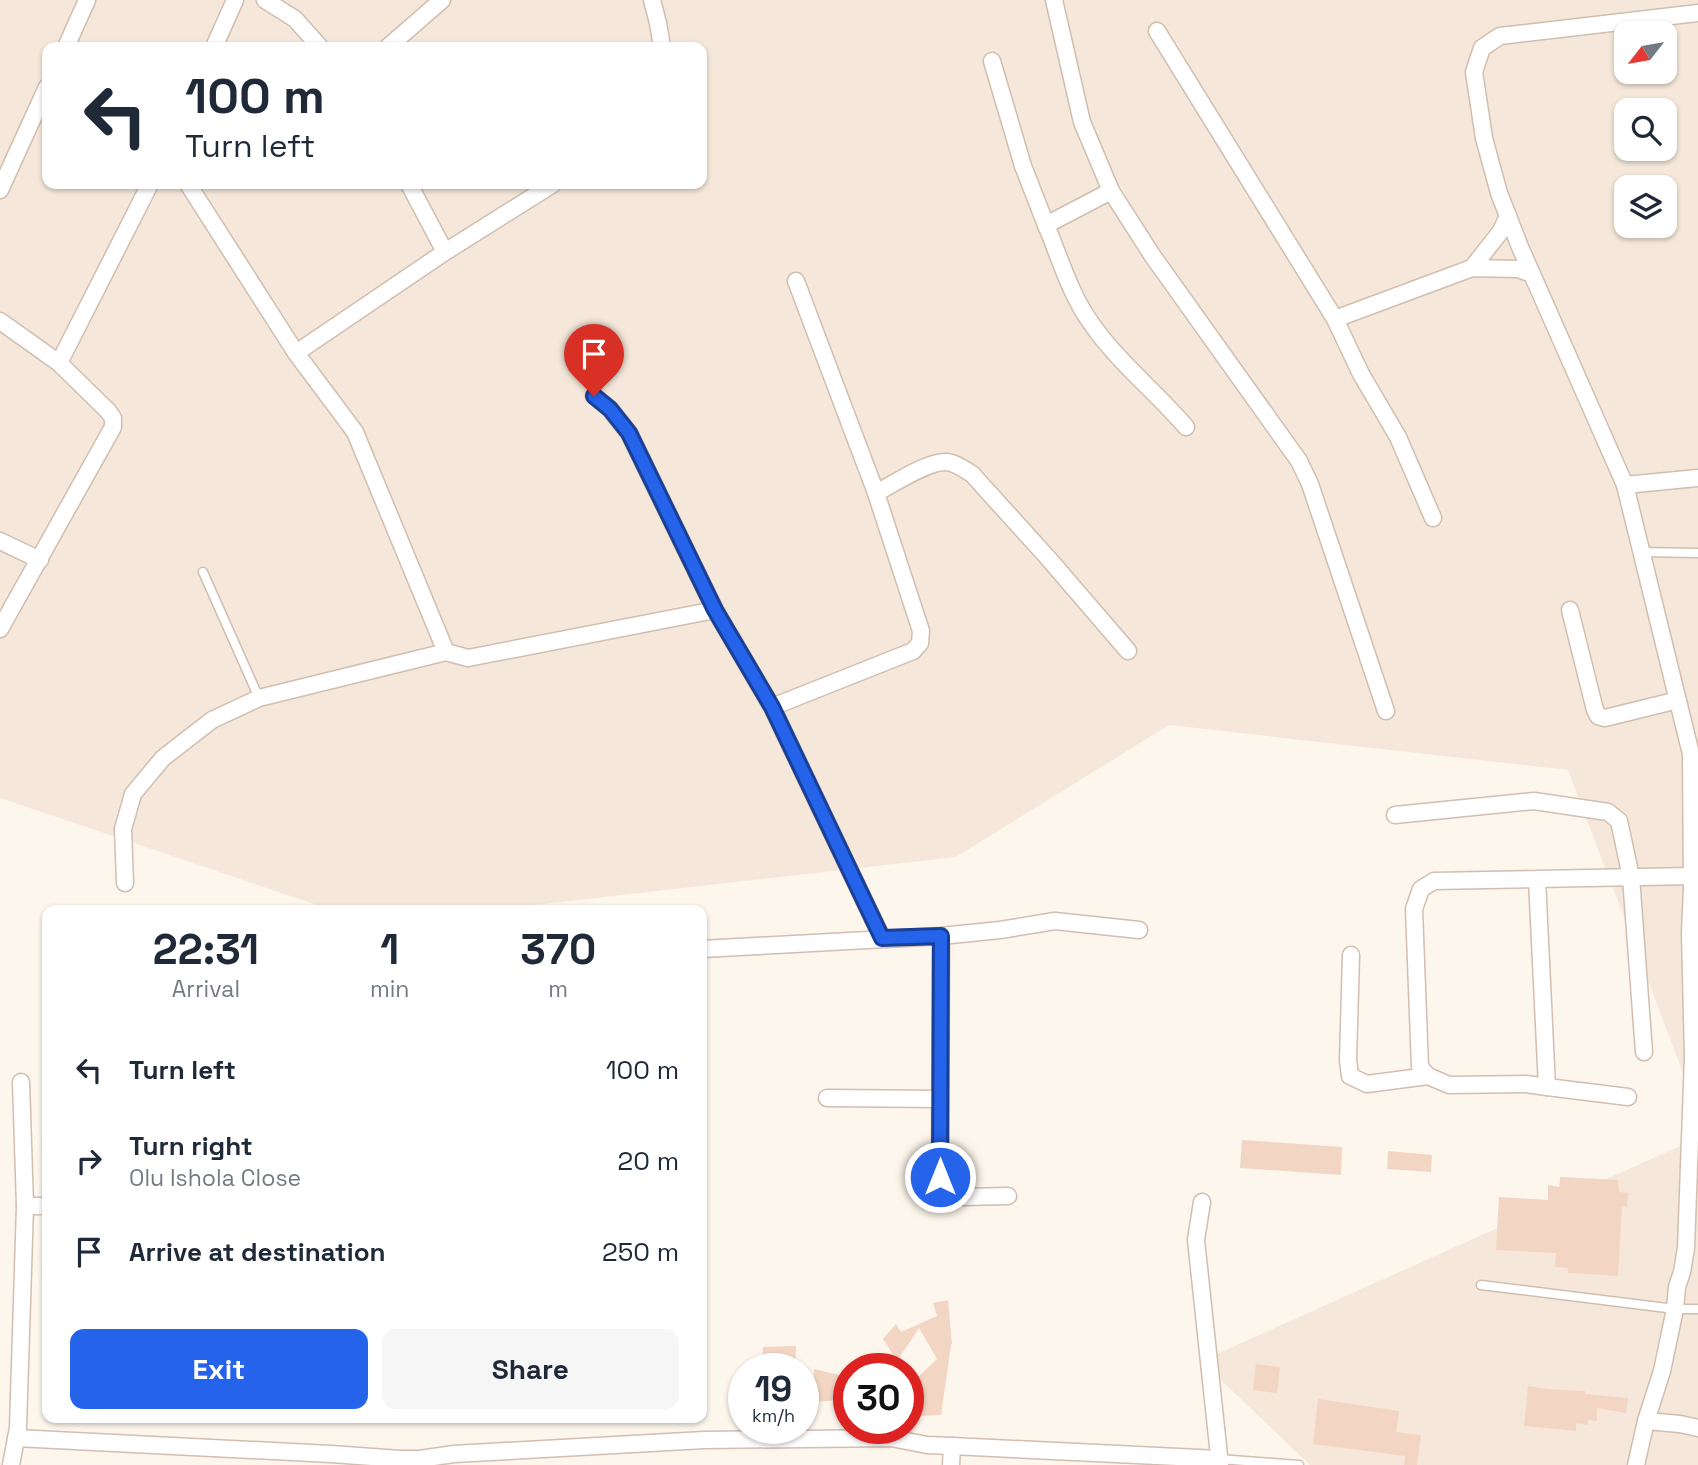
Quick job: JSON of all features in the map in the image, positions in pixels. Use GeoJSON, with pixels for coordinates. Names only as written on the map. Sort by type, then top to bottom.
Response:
{"type":"FeatureCollection","features":[{"type":"Feature","properties":{"kind":"street"},"geometry":{"type":"LineString","coordinates":[[67,42],[87,0]]}},
{"type":"Feature","properties":{"kind":"street"},"geometry":{"type":"LineString","coordinates":[[216,42],[235,0]]}},
{"type":"Feature","properties":{"kind":"street"},"geometry":{"type":"LineString","coordinates":[[265,0],[295,19],[316,42]]}},
{"type":"Feature","properties":{"kind":"street"},"geometry":{"type":"LineString","coordinates":[[394,42],[442,0]]}},
{"type":"Feature","properties":{"kind":"street"},"geometry":{"type":"LineString","coordinates":[[652,0],[661,42]]}},
{"type":"Feature","properties":{"kind":"street"},"geometry":{"type":"LineString","coordinates":[[1054,0],[1082,122],[1111,191],[1152,255],[1299,461],[1310,484],[1386,711]]}},
{"type":"Feature","properties":{"kind":"street"},"geometry":{"type":"LineString","coordinates":[[1636,1465],[1662,1371],[1686,1248],[1693,1057],[1689,933],[1694,753],[1678,700],[1625,485],[1499,193],[1484,138],[1474,72],[1482,48],[1500,36],[1698,13]]}},
{"type":"Feature","properties":{"kind":"street"},"geometry":{"type":"LineString","coordinates":[[1157,31],[1335,319],[1361,374],[1398,437],[1433,518]]}},
{"type":"Feature","properties":{"kind":"street"},"geometry":{"type":"LineString","coordinates":[[992,61],[1023,166],[1075,296],[1107,344],[1186,426]]}},
{"type":"Feature","properties":{"kind":"street"},"geometry":{"type":"LineString","coordinates":[[0,190],[42,98]]}},
{"type":"Feature","properties":{"kind":"street"},"geometry":{"type":"LineString","coordinates":[[60,363],[147,189]]}},
{"type":"Feature","properties":{"kind":"street"},"geometry":{"type":"LineString","coordinates":[[190,189],[296,353],[355,432],[446,652]]}},
{"type":"Feature","properties":{"kind":"street"},"geometry":{"type":"LineString","coordinates":[[411,189],[445,252]]}},
{"type":"Feature","properties":{"kind":"street"},"geometry":{"type":"LineString","coordinates":[[296,353],[445,252],[545,189]]}},
{"type":"Feature","properties":{"kind":"street"},"geometry":{"type":"LineString","coordinates":[[1046,225],[1111,191]]}},
{"type":"Feature","properties":{"kind":"street"},"geometry":{"type":"LineString","coordinates":[[1472,268],[1501,231],[1508,216]]}},
{"type":"Feature","properties":{"kind":"street"},"geometry":{"type":"LineString","coordinates":[[1335,319],[1472,268],[1518,269],[1532,274]]}},
{"type":"Feature","properties":{"kind":"street"},"geometry":{"type":"LineString","coordinates":[[772,707],[913,651],[920,643],[921,631],[876,494],[796,281]]}},
{"type":"Feature","properties":{"kind":"street"},"geometry":{"type":"LineString","coordinates":[[0,321],[60,363],[113,418],[113,427],[0,629]]}},
{"type":"Feature","properties":{"kind":"street"},"geometry":{"type":"LineString","coordinates":[[594,396],[610,409],[629,433],[715,610],[772,707],[882,938]]}},
{"type":"Feature","properties":{"kind":"street"},"geometry":{"type":"LineString","coordinates":[[876,494],[931,464],[946,462],[972,474],[1128,651]]}},
{"type":"Feature","properties":{"kind":"street"},"geometry":{"type":"LineString","coordinates":[[1625,485],[1698,478]]}},
{"type":"Feature","properties":{"kind":"street"},"geometry":{"type":"LineString","coordinates":[[0,541],[40,560]]}},
{"type":"Feature","properties":{"kind":"street"},"geometry":{"type":"LineString","coordinates":[[125,883],[123,829],[133,794],[163,758],[212,720],[259,698],[446,652],[468,658],[715,610]]}},
{"type":"Feature","properties":{"kind":"street"},"geometry":{"type":"LineString","coordinates":[[1570,610],[1598,716],[1605,718],[1678,700]]}},
{"type":"Feature","properties":{"kind":"street"},"geometry":{"type":"LineString","coordinates":[[1395,815],[1534,801],[1608,811],[1619,821],[1631,877],[1644,1052]]}},
{"type":"Feature","properties":{"kind":"street"},"geometry":{"type":"LineString","coordinates":[[1628,1097],[1526,1084],[1449,1085],[1428,1076],[1420,1067],[1414,909],[1421,890],[1434,881],[1692,876]]}},
{"type":"Feature","properties":{"kind":"street"},"geometry":{"type":"LineString","coordinates":[[1537,879],[1547,1087]]}},
{"type":"Feature","properties":{"kind":"street"},"geometry":{"type":"LineString","coordinates":[[707,949],[941,936],[1055,921],[1139,930]]}},
{"type":"Feature","properties":{"kind":"street"},"geometry":{"type":"LineString","coordinates":[[941,936],[940,1177],[951,1195],[1008,1196]]}},
{"type":"Feature","properties":{"kind":"street"},"geometry":{"type":"LineString","coordinates":[[1351,955],[1348,1060],[1350,1076],[1367,1084],[1428,1076]]}},
{"type":"Feature","properties":{"kind":"street"},"geometry":{"type":"LineString","coordinates":[[11,1465],[16,1438],[24,1206],[21,1082]]}},
{"type":"Feature","properties":{"kind":"street"},"geometry":{"type":"LineString","coordinates":[[827,1098],[940,1099]]}},
{"type":"Feature","properties":{"kind":"street"},"geometry":{"type":"LineString","coordinates":[[16,1438],[400,1460],[454,1454],[704,1440],[891,1438],[952,1446],[1220,1462],[1196,1240],[1202,1202]]}},
{"type":"Feature","properties":{"kind":"street"},"geometry":{"type":"LineString","coordinates":[[24,1206],[42,1206]]}},
{"type":"Feature","properties":{"kind":"street"},"geometry":{"type":"LineString","coordinates":[[1646,1421],[1680,1424],[1698,1429]]}},
{"type":"Feature","properties":{"kind":"street"},"geometry":{"type":"LineString","coordinates":[[951,1465],[952,1446]]}},
{"type":"Feature","properties":{"kind":"lane"},"geometry":{"type":"LineString","coordinates":[[1642,552],[1698,553]]}},
{"type":"Feature","properties":{"kind":"lane"},"geometry":{"type":"LineString","coordinates":[[203,572],[259,698]]}},
{"type":"Feature","properties":{"kind":"lane"},"geometry":{"type":"LineString","coordinates":[[1481,1285],[1675,1309],[1698,1309]]}},
{"type":"Feature","properties":{"kind":"lane"},"geometry":{"type":"LineString","coordinates":[[1220,1462],[1299,1465]]}},
{"type":"Feature","properties":{"kind":"shaded area"},"geometry":{"type":"Polygon","coordinates":[[[0,0],[1698,0],[1698,1112],[1568,770],[1169,725],[956,857],[534,905],[317,905],[0,798],[0,0]]]}},
{"type":"Feature","properties":{"kind":"shaded area"},"geometry":{"type":"Polygon","coordinates":[[[1698,1138],[1698,1465],[1310,1465],[1201,1361],[1698,1138]]]}},
{"type":"Feature","properties":{"kind":"building"},"geometry":{"type":"Polygon","coordinates":[[[1242,1140],[1342,1147],[1341,1175],[1240,1168],[1242,1140]]]}},
{"type":"Feature","properties":{"kind":"building"},"geometry":{"type":"Polygon","coordinates":[[[1388,1151],[1432,1155],[1431,1172],[1387,1169],[1388,1151]]]}},
{"type":"Feature","properties":{"kind":"building"},"geometry":{"type":"Polygon","coordinates":[[[1560,1177],[1618,1180],[1619,1192],[1628,1193],[1627,1206],[1622,1206],[1618,1276],[1568,1273],[1568,1268],[1555,1267],[1556,1253],[1496,1250],[1499,1197],[1548,1200],[1548,1185],[1559,1187],[1560,1177]]]}},
{"type":"Feature","properties":{"kind":"building"},"geometry":{"type":"Polygon","coordinates":[[[948,1300],[952,1344],[941,1415],[924,1416],[924,1372],[937,1359],[919,1328],[902,1353],[892,1353],[883,1339],[896,1324],[901,1332],[937,1316],[933,1303],[948,1300]]]}},
{"type":"Feature","properties":{"kind":"building"},"geometry":{"type":"Polygon","coordinates":[[[796,1346],[796,1353],[763,1353],[763,1347],[796,1346]]]}},
{"type":"Feature","properties":{"kind":"building"},"geometry":{"type":"Polygon","coordinates":[[[1256,1364],[1280,1367],[1277,1393],[1253,1390],[1256,1364]]]}},
{"type":"Feature","properties":{"kind":"building"},"geometry":{"type":"Polygon","coordinates":[[[819,1370],[833,1374],[833,1401],[819,1402],[819,1370]]]}},
{"type":"Feature","properties":{"kind":"building"},"geometry":{"type":"Polygon","coordinates":[[[1528,1386],[1628,1398],[1626,1413],[1597,1408],[1597,1421],[1588,1420],[1588,1425],[1576,1423],[1576,1431],[1524,1426],[1528,1386]]]}},
{"type":"Feature","properties":{"kind":"building"},"geometry":{"type":"Polygon","coordinates":[[[1318,1399],[1399,1411],[1396,1432],[1421,1435],[1417,1465],[1404,1465],[1405,1456],[1313,1444],[1318,1399]]]}},
{"type":"Feature","properties":{"kind":"route"},"geometry":{"type":"LineString","coordinates":[[594,396],[610,409],[629,433],[715,610],[772,707],[882,938],[941,936],[940,1177]]}}]}
